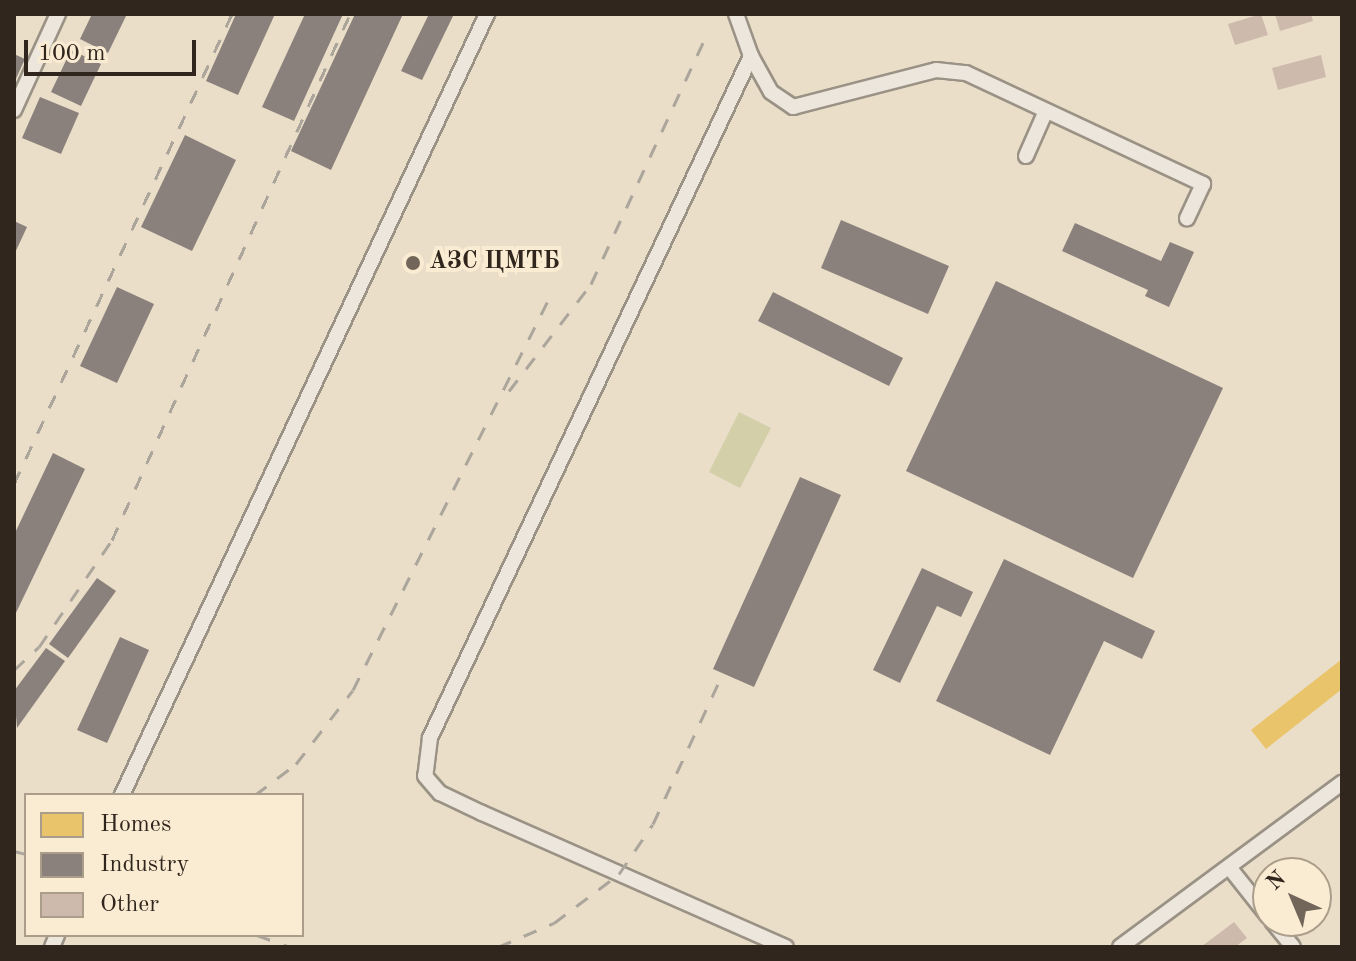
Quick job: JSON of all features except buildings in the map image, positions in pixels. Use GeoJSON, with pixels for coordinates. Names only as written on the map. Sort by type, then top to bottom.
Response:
{"type":"FeatureCollection","features":[{"type":"Feature","properties":{"kind":"street"},"geometry":{"type":"LineString","coordinates":[[14,110],[58,14]]}},
{"type":"Feature","properties":{"kind":"street"},"geometry":{"type":"LineString","coordinates":[[123,793],[487,14]]}},
{"type":"Feature","properties":{"kind":"street"},"geometry":{"type":"LineString","coordinates":[[736,14],[751,56],[771,92],[793,107],[936,70],[966,73],[1045,113],[1203,184],[1187,219]]}},
{"type":"Feature","properties":{"kind":"street"},"geometry":{"type":"LineString","coordinates":[[751,56],[430,738],[425,776],[440,793],[482,813],[786,947]]}},
{"type":"Feature","properties":{"kind":"street"},"geometry":{"type":"LineString","coordinates":[[1026,156],[1045,113]]}},
{"type":"Feature","properties":{"kind":"street"},"geometry":{"type":"LineString","coordinates":[[1120,947],[1342,783]]}},
{"type":"Feature","properties":{"kind":"street"},"geometry":{"type":"LineString","coordinates":[[1229,867],[1252,896]]}},
{"type":"Feature","properties":{"kind":"shaded area"},"geometry":{"type":"Polygon","coordinates":[[[739,412],[771,428],[740,488],[709,472],[739,412]]]}},
{"type":"Feature","properties":{"kind":"railway"},"geometry":{"type":"LineString","coordinates":[[14,484],[232,14]]}},
{"type":"Feature","properties":{"kind":"railway"},"geometry":{"type":"LineString","coordinates":[[14,670],[39,647],[112,540],[350,14]]}},
{"type":"Feature","properties":{"kind":"railway"},"geometry":{"type":"LineString","coordinates":[[509,391],[591,284],[705,38]]}},
{"type":"Feature","properties":{"kind":"railway"},"geometry":{"type":"LineString","coordinates":[[258,793],[296,764],[353,690],[548,300]]}},
{"type":"Feature","properties":{"kind":"railway"},"geometry":{"type":"LineString","coordinates":[[498,947],[554,923],[619,874],[653,824],[723,673]]}},
{"type":"Feature","properties":{"kind":"railway"},"geometry":{"type":"LineString","coordinates":[[14,851],[24,854]]}},
{"type":"Feature","properties":{"kind":"railway"},"geometry":{"type":"LineString","coordinates":[[262,937],[290,947]]}},
{"type":"Feature","properties":{"kind":"place","name":"АЗС ЦМТБ"},"geometry":{"type":"Point","coordinates":[413,263]}}]}
